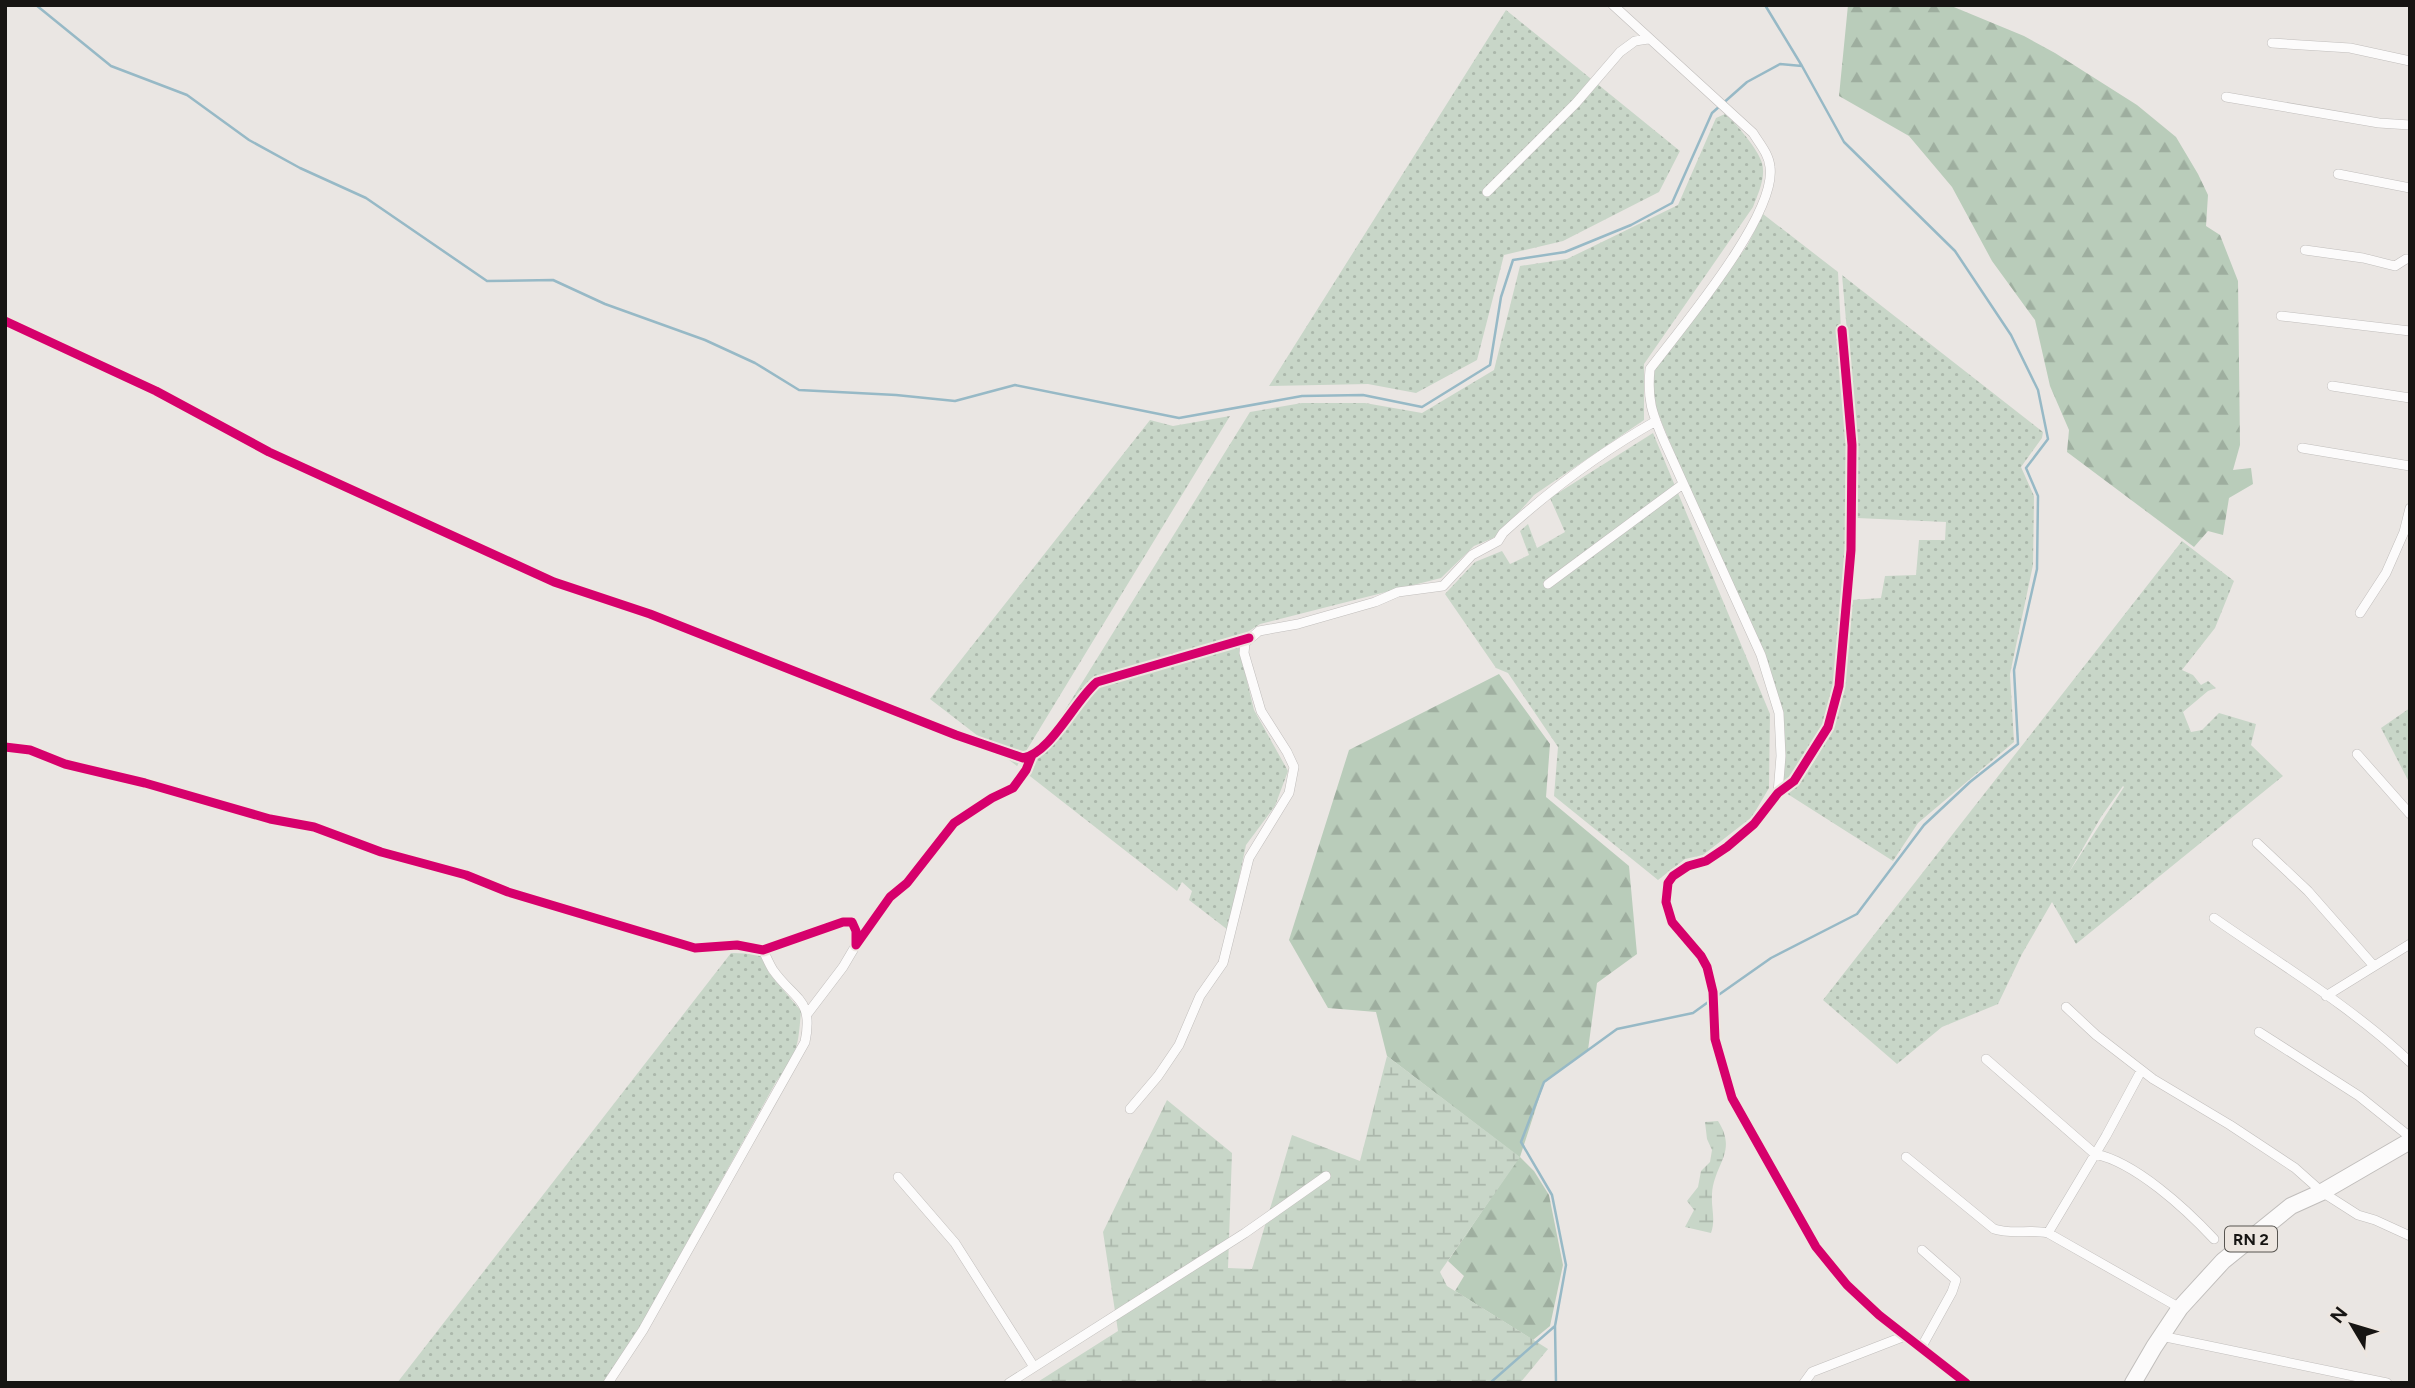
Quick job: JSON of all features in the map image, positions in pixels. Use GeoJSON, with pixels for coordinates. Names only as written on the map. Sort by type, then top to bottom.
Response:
{"type":"FeatureCollection","features":[{"type":"Feature","properties":{"kind":"highway","name":"RN 2"},"geometry":{"type":"LineString","coordinates":[[2133,1383],[2180,1308],[2223,1261],[2291,1206],[2322,1192],[2410,1139]]}},
{"type":"Feature","properties":{"kind":"street"},"geometry":{"type":"LineString","coordinates":[[1613,5],[1753,133],[1770,167],[1769,189],[1741,247],[1650,369],[1648,392],[1656,422],[1761,655],[1779,713],[1781,756],[1778,793]]}},
{"type":"Feature","properties":{"kind":"street"},"geometry":{"type":"LineString","coordinates":[[1487,192],[1576,103],[1620,52],[1635,41],[1648,39]]}},
{"type":"Feature","properties":{"kind":"street"},"geometry":{"type":"LineString","coordinates":[[2272,43],[2350,48],[2410,61]]}},
{"type":"Feature","properties":{"kind":"street"},"geometry":{"type":"LineString","coordinates":[[2226,97],[2379,123],[2410,125]]}},
{"type":"Feature","properties":{"kind":"street"},"geometry":{"type":"LineString","coordinates":[[2338,174],[2410,188]]}},
{"type":"Feature","properties":{"kind":"street"},"geometry":{"type":"LineString","coordinates":[[2305,250],[2363,258],[2395,266],[2410,259]]}},
{"type":"Feature","properties":{"kind":"street"},"geometry":{"type":"LineString","coordinates":[[2281,316],[2410,331]]}},
{"type":"Feature","properties":{"kind":"street"},"geometry":{"type":"LineString","coordinates":[[5,321],[156,391],[269,452],[554,582],[650,614],[956,735],[1023,758],[1032,755]]}},
{"type":"Feature","properties":{"kind":"street"},"geometry":{"type":"LineString","coordinates":[[1842,330],[1852,445],[1852,550],[1839,686],[1828,727],[1794,781],[1778,793],[1754,824],[1706,861],[1680,870],[1668,883],[1668,912],[1672,922],[1704,961],[1713,992],[1715,1039],[1727,1085],[1808,1234],[1847,1285],[1905,1336],[1966,1383]]}},
{"type":"Feature","properties":{"kind":"street"},"geometry":{"type":"LineString","coordinates":[[2332,386],[2410,398]]}},
{"type":"Feature","properties":{"kind":"street"},"geometry":{"type":"LineString","coordinates":[[1130,1109],[1158,1076],[1179,1045],[1200,996],[1218,973],[1223,963],[1249,858],[1289,793],[1294,768],[1261,711],[1244,653],[1245,643],[1259,631],[1298,624],[1375,602],[1398,592],[1443,586],[1472,555],[1497,541],[1547,493],[1628,437],[1656,422]]}},
{"type":"Feature","properties":{"kind":"street"},"geometry":{"type":"LineString","coordinates":[[2302,448],[2410,466]]}},
{"type":"Feature","properties":{"kind":"street"},"geometry":{"type":"LineString","coordinates":[[1548,584],[1683,484]]}},
{"type":"Feature","properties":{"kind":"street"},"geometry":{"type":"LineString","coordinates":[[2360,613],[2386,573],[2407,533],[2410,508]]}},
{"type":"Feature","properties":{"kind":"street"},"geometry":{"type":"LineString","coordinates":[[608,1383],[643,1330],[756,1131],[778,1087],[794,1065],[805,1042],[808,1013],[843,967],[882,907],[907,883],[954,823],[992,798],[1013,789],[1032,755],[1062,725],[1089,688],[1097,682],[1249,638]]}},
{"type":"Feature","properties":{"kind":"street"},"geometry":{"type":"LineString","coordinates":[[5,747],[30,750],[65,764],[145,783],[270,819],[314,827],[381,852],[466,875],[508,892],[695,948],[737,945],[763,950],[843,922],[852,922],[856,931],[856,945]]}},
{"type":"Feature","properties":{"kind":"street"},"geometry":{"type":"LineString","coordinates":[[2357,754],[2410,814]]}},
{"type":"Feature","properties":{"kind":"street"},"geometry":{"type":"LineString","coordinates":[[2257,843],[2308,891],[2374,965]]}},
{"type":"Feature","properties":{"kind":"street"},"geometry":{"type":"LineString","coordinates":[[2214,918],[2326,996],[2410,1062]]}},
{"type":"Feature","properties":{"kind":"street"},"geometry":{"type":"LineString","coordinates":[[2326,996],[2410,944]]}},
{"type":"Feature","properties":{"kind":"street"},"geometry":{"type":"LineString","coordinates":[[763,950],[773,970],[808,1013]]}},
{"type":"Feature","properties":{"kind":"street"},"geometry":{"type":"LineString","coordinates":[[2066,1007],[2096,1035],[2141,1070],[2295,1168],[2322,1192],[2358,1216],[2375,1220],[2410,1236]]}},
{"type":"Feature","properties":{"kind":"street"},"geometry":{"type":"LineString","coordinates":[[2259,1032],[2358,1096],[2410,1139]]}},
{"type":"Feature","properties":{"kind":"street"},"geometry":{"type":"LineString","coordinates":[[1986,1059],[2095,1154],[2137,1172],[2197,1221],[2214,1239]]}},
{"type":"Feature","properties":{"kind":"street"},"geometry":{"type":"LineString","coordinates":[[2048,1233],[2141,1070]]}},
{"type":"Feature","properties":{"kind":"street"},"geometry":{"type":"LineString","coordinates":[[1906,1157],[1994,1228],[2008,1233],[2036,1230],[2048,1233],[2180,1308]]}},
{"type":"Feature","properties":{"kind":"street"},"geometry":{"type":"LineString","coordinates":[[1009,1383],[1245,1233],[1326,1176]]}},
{"type":"Feature","properties":{"kind":"street"},"geometry":{"type":"LineString","coordinates":[[898,1177],[955,1243],[1034,1367]]}},
{"type":"Feature","properties":{"kind":"street"},"geometry":{"type":"LineString","coordinates":[[1921,1348],[1952,1292],[1955,1280],[1922,1250]]}},
{"type":"Feature","properties":{"kind":"street"},"geometry":{"type":"LineString","coordinates":[[1804,1383],[1812,1372],[1905,1336]]}},
{"type":"Feature","properties":{"kind":"street"},"geometry":{"type":"LineString","coordinates":[[2161,1336],[2387,1383]]}},
{"type":"Feature","properties":{"kind":"green space"},"geometry":{"type":"Polygon","coordinates":[[[1848,5],[1949,5],[2024,36],[2055,53],[2137,105],[2176,137],[2208,195],[2206,226],[2220,235],[2238,281],[2240,445],[2233,470],[2251,468],[2253,484],[2229,498],[2223,535],[2208,531],[2194,547],[2067,452],[2069,430],[2050,386],[2035,320],[1992,261],[1952,187],[1909,136],[1839,96],[1848,5]]]}},
{"type":"Feature","properties":{"kind":"green space"},"geometry":{"type":"Polygon","coordinates":[[[1506,10],[1680,151],[1659,192],[1563,241],[1504,255],[1477,360],[1416,393],[1368,384],[1269,386],[1506,10]]]}},
{"type":"Feature","properties":{"kind":"green space"},"geometry":{"type":"Polygon","coordinates":[[[1725,114],[1760,157],[1763,169],[1761,186],[1753,207],[1644,364],[1644,420],[1534,495],[1498,536],[1474,546],[1441,578],[1260,624],[1237,639],[1254,710],[1288,771],[1275,806],[1246,845],[1228,930],[1189,900],[1192,891],[1182,882],[1177,891],[1026,773],[1250,412],[1302,403],[1365,403],[1422,413],[1494,370],[1520,266],[1567,259],[1678,205],[1716,118],[1725,114]]]}},
{"type":"Feature","properties":{"kind":"green space"},"geometry":{"type":"Polygon","coordinates":[[[1763,214],[1838,272],[1847,446],[1846,554],[1834,685],[1823,726],[1810,751],[1783,784],[1783,712],[1656,409],[1652,392],[1654,371],[1747,246],[1763,214]]]}},
{"type":"Feature","properties":{"kind":"green space"},"geometry":{"type":"Polygon","coordinates":[[[1842,275],[2043,432],[2042,438],[2021,467],[2034,496],[2033,565],[2010,674],[2014,742],[1918,823],[1893,861],[1786,793],[1820,752],[1831,728],[1843,679],[1851,600],[1881,598],[1885,576],[1916,575],[1919,540],[1945,540],[1946,522],[1857,518],[1857,445],[1842,275]]]}},
{"type":"Feature","properties":{"kind":"green space"},"geometry":{"type":"Polygon","coordinates":[[[1230,416],[1017,766],[930,699],[1150,420],[1173,426],[1230,416]]]}},
{"type":"Feature","properties":{"kind":"green space"},"geometry":{"type":"Polygon","coordinates":[[[1653,433],[1770,714],[1769,788],[1752,817],[1703,855],[1685,859],[1658,880],[1554,796],[1558,747],[1508,673],[1496,668],[1445,594],[1475,562],[1502,551],[1510,564],[1529,555],[1520,531],[1528,524],[1537,548],[1565,532],[1550,498],[1653,433]]]}},
{"type":"Feature","properties":{"kind":"green space"},"geometry":{"type":"Polygon","coordinates":[[[2182,541],[2234,581],[2215,628],[2182,670],[2193,675],[2201,685],[2208,681],[2216,688],[2208,691],[2183,712],[2191,732],[2202,730],[2219,713],[2256,724],[2251,745],[2283,776],[2076,944],[2052,902],[2022,954],[1998,1004],[1942,1027],[1897,1064],[1823,1000],[2182,541]],[[2124,787],[2101,817],[2068,874],[2124,787]]]}},
{"type":"Feature","properties":{"kind":"green space"},"geometry":{"type":"Polygon","coordinates":[[[1499,674],[1550,744],[1546,797],[1629,866],[1637,954],[1597,983],[1588,1050],[1544,1083],[1520,1157],[1534,1171],[1549,1195],[1563,1265],[1550,1326],[1533,1340],[1455,1291],[1464,1276],[1448,1261],[1519,1157],[1387,1056],[1376,1012],[1328,1008],[1289,940],[1349,750],[1499,674]]]}},
{"type":"Feature","properties":{"kind":"green space"},"geometry":{"type":"Polygon","coordinates":[[[2410,708],[2410,784],[2381,728],[2410,708]]]}},
{"type":"Feature","properties":{"kind":"green space"},"geometry":{"type":"Polygon","coordinates":[[[731,953],[760,954],[769,973],[801,1011],[796,1049],[640,1327],[603,1383],[397,1383],[731,953]]]}},
{"type":"Feature","properties":{"kind":"green space"},"geometry":{"type":"Polygon","coordinates":[[[1387,1056],[1520,1157],[1440,1272],[1447,1286],[1548,1349],[1520,1383],[1036,1383],[1118,1331],[1103,1232],[1167,1100],[1232,1153],[1228,1268],[1252,1269],[1292,1135],[1360,1161],[1387,1056]]]}},
{"type":"Feature","properties":{"kind":"green space"},"geometry":{"type":"Polygon","coordinates":[[[1718,1121],[1726,1141],[1714,1184],[1711,1233],[1685,1227],[1694,1210],[1687,1201],[1698,1187],[1701,1171],[1710,1162],[1712,1150],[1707,1139],[1705,1122],[1718,1121]]]}},
{"type":"Feature","properties":{"kind":"waterway"},"geometry":{"type":"LineString","coordinates":[[36,5],[111,66],[187,95],[249,140],[300,168],[366,198],[487,281],[553,280],[605,304],[705,340],[755,363],[799,390],[955,401],[1015,385],[1179,418],[1302,396],[1363,395],[1422,407],[1490,365],[1501,297],[1513,260],[1565,252],[1631,225],[1672,203],[1712,113],[1747,82],[1780,64],[1802,66]]}},
{"type":"Feature","properties":{"kind":"waterway"},"geometry":{"type":"LineString","coordinates":[[1717,996],[1771,958],[1857,914],[1924,825],[1970,782],[2018,744],[2014,670],[2037,569],[2038,496],[2026,468],[2048,439],[2038,390],[2011,335],[1955,251],[1844,142],[1765,5]]}},
{"type":"Feature","properties":{"kind":"waterway"},"geometry":{"type":"LineString","coordinates":[[1555,1326],[1566,1265],[1552,1195],[1521,1142],[1544,1082],[1617,1029],[1693,1013],[1711,1000]]}},
{"type":"Feature","properties":{"kind":"waterway"},"geometry":{"type":"LineString","coordinates":[[1490,1383],[1555,1326],[1556,1383]]}},
{"type":"Feature","properties":{"kind":"cycle path"},"geometry":{"type":"LineString","coordinates":[[5,321],[156,391],[269,452],[554,582],[650,614],[956,735],[1023,758],[1033,754],[1053,737],[1097,682],[1249,638]]}},
{"type":"Feature","properties":{"kind":"cycle path"},"geometry":{"type":"LineString","coordinates":[[1842,330],[1852,445],[1851,550],[1839,686],[1828,727],[1794,781],[1778,793],[1754,824],[1706,861],[1688,866],[1673,876],[1668,883],[1666,902],[1672,922],[1707,967],[1713,992],[1715,1039],[1732,1098],[1816,1247],[1847,1285],[1879,1315],[1966,1383]]}},
{"type":"Feature","properties":{"kind":"cycle path"},"geometry":{"type":"LineString","coordinates":[[5,747],[30,750],[65,764],[145,783],[270,819],[314,827],[381,852],[466,875],[508,892],[695,948],[737,945],[763,950],[843,922],[852,922],[856,931],[856,945],[890,897],[907,883],[954,823],[992,798],[1013,788],[1026,770],[1032,755]]}}]}
